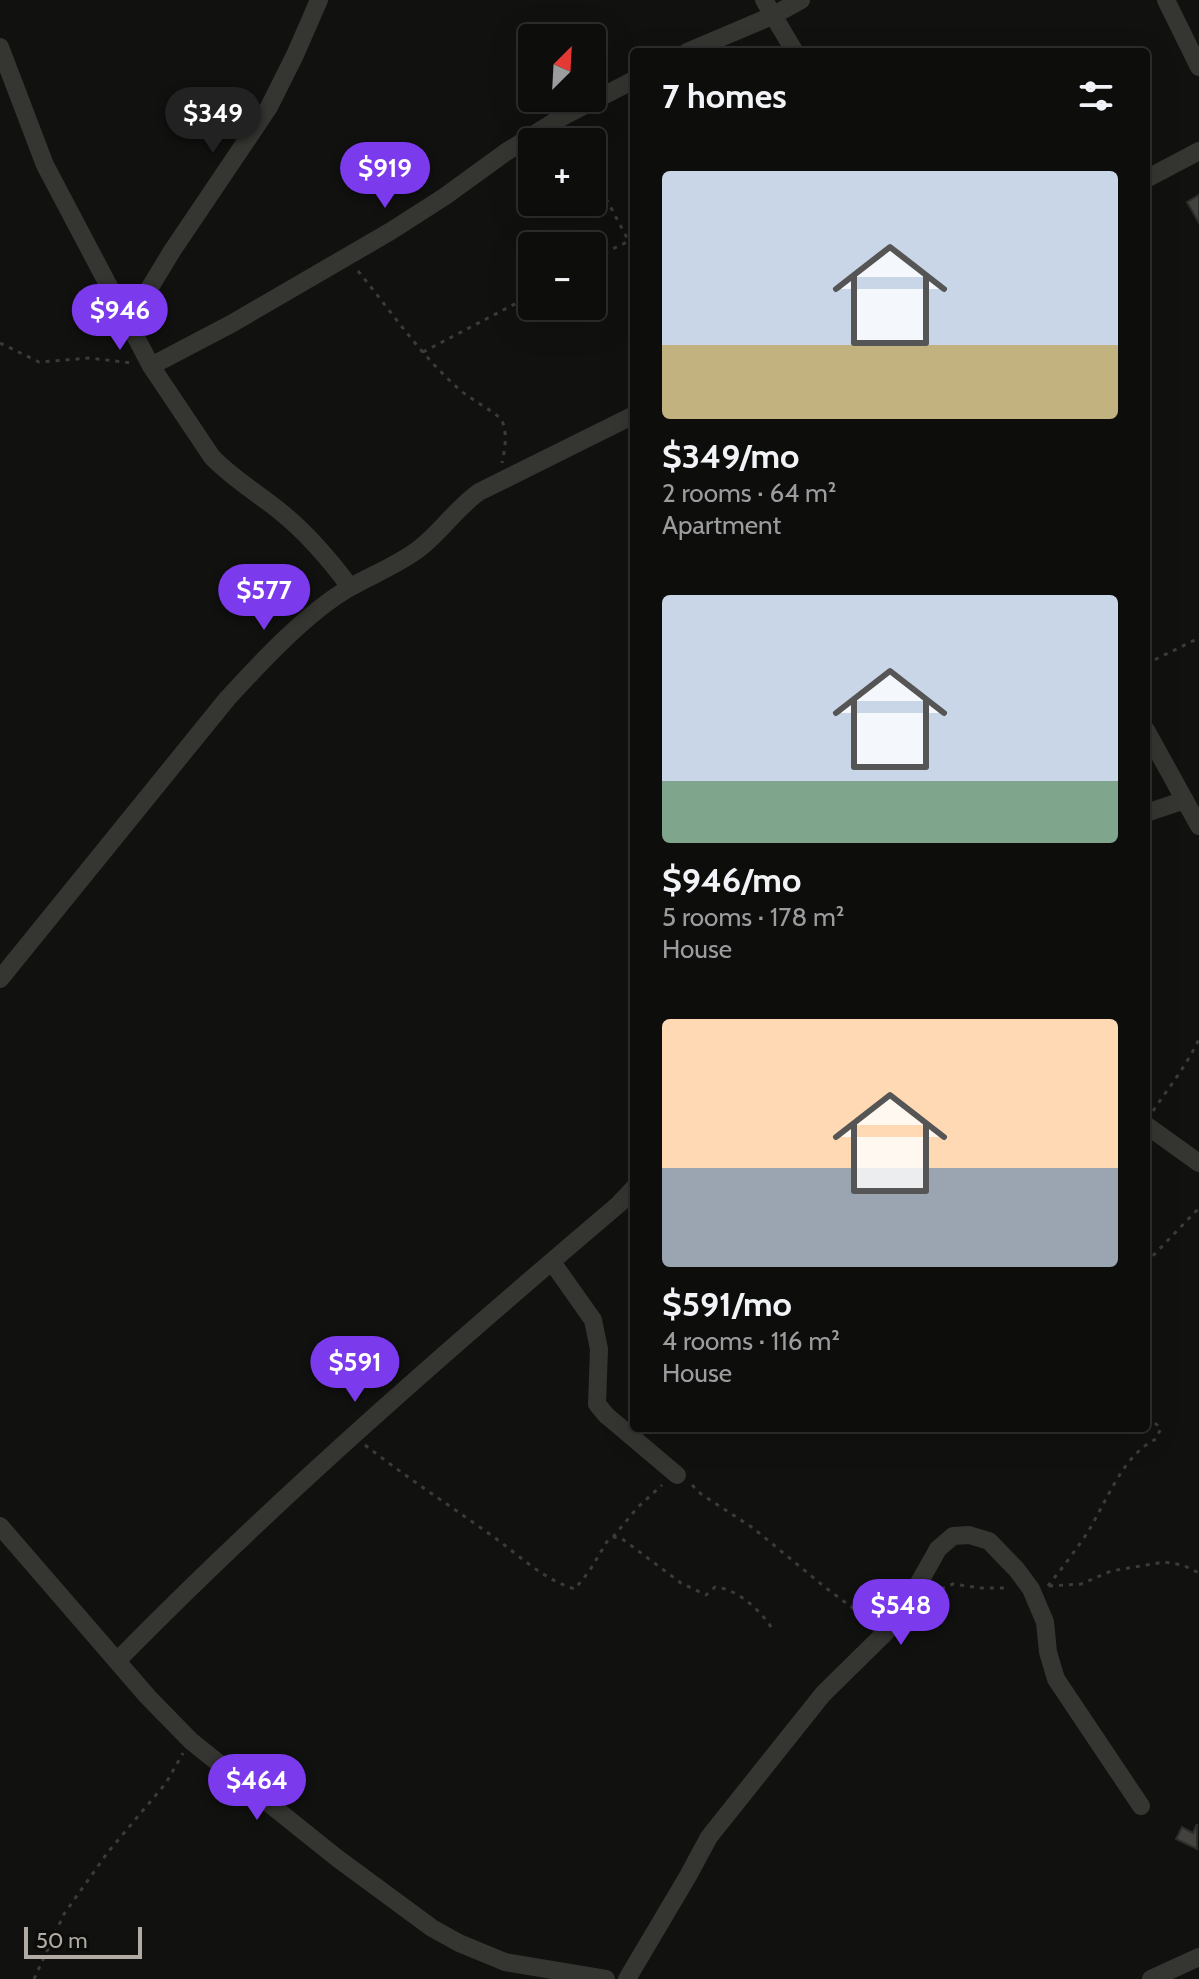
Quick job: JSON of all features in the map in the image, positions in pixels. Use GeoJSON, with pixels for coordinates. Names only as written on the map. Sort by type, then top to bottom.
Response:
{"type":"FeatureCollection","features":[{"type":"Feature","properties":{"kind":"street"},"geometry":{"type":"LineString","coordinates":[[129,322],[172,251],[269,107],[319,0]]}},
{"type":"Feature","properties":{"kind":"street"},"geometry":{"type":"LineString","coordinates":[[694,48],[768,8],[801,0]]}},
{"type":"Feature","properties":{"kind":"street"},"geometry":{"type":"LineString","coordinates":[[1166,0],[1199,67]]}},
{"type":"Feature","properties":{"kind":"street"},"geometry":{"type":"LineString","coordinates":[[768,8],[793,48]]}},
{"type":"Feature","properties":{"kind":"street"},"geometry":{"type":"LineString","coordinates":[[0,47],[45,165],[151,366],[212,457],[224,470],[293,523],[333,564],[350,587]]}},
{"type":"Feature","properties":{"kind":"street"},"geometry":{"type":"LineString","coordinates":[[151,366],[231,324],[444,197],[506,152],[562,117],[630,82]]}},
{"type":"Feature","properties":{"kind":"street"},"geometry":{"type":"LineString","coordinates":[[1150,177],[1199,151]]}},
{"type":"Feature","properties":{"kind":"street"},"geometry":{"type":"LineString","coordinates":[[0,979],[227,699],[252,671],[308,620],[350,587],[376,576],[417,551],[461,505],[497,482],[630,417]]}},
{"type":"Feature","properties":{"kind":"street"},"geometry":{"type":"LineString","coordinates":[[1150,737],[1199,826]]}},
{"type":"Feature","properties":{"kind":"street"},"geometry":{"type":"LineString","coordinates":[[1150,812],[1185,800]]}},
{"type":"Feature","properties":{"kind":"street"},"geometry":{"type":"LineString","coordinates":[[1150,1120],[1199,1163]]}},
{"type":"Feature","properties":{"kind":"street"},"geometry":{"type":"LineString","coordinates":[[117,1661],[215,1562],[352,1435],[630,1192]]}},
{"type":"Feature","properties":{"kind":"street"},"geometry":{"type":"LineString","coordinates":[[552,1262],[593,1320],[599,1349],[597,1404],[677,1475]]}},
{"type":"Feature","properties":{"kind":"street"},"geometry":{"type":"LineString","coordinates":[[0,1526],[191,1741],[337,1858],[448,1937],[505,1962],[606,1979]]}},
{"type":"Feature","properties":{"kind":"street"},"geometry":{"type":"LineString","coordinates":[[627,1979],[725,1814],[823,1694],[886,1632],[910,1599],[929,1562],[945,1540],[953,1536],[969,1535],[996,1547],[1039,1588],[1048,1652],[1056,1679],[1141,1806]]}},
{"type":"Feature","properties":{"kind":"street"},"geometry":{"type":"LineString","coordinates":[[1151,1979],[1199,1957]]}},
{"type":"Feature","properties":{"kind":"path"},"geometry":{"type":"LineString","coordinates":[[606,198],[627,238],[627,242],[606,253]]}},
{"type":"Feature","properties":{"kind":"path"},"geometry":{"type":"LineString","coordinates":[[345,256],[423,352],[462,392],[504,422],[505,445],[497,482]]}},
{"type":"Feature","properties":{"kind":"path"},"geometry":{"type":"LineString","coordinates":[[423,352],[518,302]]}},
{"type":"Feature","properties":{"kind":"path"},"geometry":{"type":"LineString","coordinates":[[0,343],[39,362],[90,358],[151,366]]}},
{"type":"Feature","properties":{"kind":"path"},"geometry":{"type":"LineString","coordinates":[[1150,662],[1199,638]]}},
{"type":"Feature","properties":{"kind":"path"},"geometry":{"type":"LineString","coordinates":[[1150,1117],[1169,1084],[1188,1063],[1199,1039]]}},
{"type":"Feature","properties":{"kind":"path"},"geometry":{"type":"LineString","coordinates":[[1150,1259],[1199,1208]]}},
{"type":"Feature","properties":{"kind":"path"},"geometry":{"type":"LineString","coordinates":[[1039,1588],[1088,1532],[1134,1456],[1156,1439],[1161,1428],[1150,1419]]}},
{"type":"Feature","properties":{"kind":"path"},"geometry":{"type":"LineString","coordinates":[[352,1435],[529,1565],[575,1589],[638,1507],[661,1485],[677,1475],[753,1528],[886,1632]]}},
{"type":"Feature","properties":{"kind":"path"},"geometry":{"type":"LineString","coordinates":[[613,1537],[631,1544],[681,1583],[706,1595],[715,1587],[727,1588],[766,1617],[774,1632]]}},
{"type":"Feature","properties":{"kind":"path"},"geometry":{"type":"LineString","coordinates":[[910,1599],[953,1584],[980,1588],[1039,1588],[1081,1584],[1111,1571],[1164,1562],[1183,1565],[1199,1573]]}},
{"type":"Feature","properties":{"kind":"path"},"geometry":{"type":"LineString","coordinates":[[34,1979],[64,1914],[108,1852],[166,1783],[191,1741]]}},
{"type":"Feature","properties":{"kind":"building"},"geometry":{"type":"Polygon","coordinates":[[[1199,195],[1199,223],[1187,202],[1199,195]]]}},
{"type":"Feature","properties":{"kind":"building"},"geometry":{"type":"Polygon","coordinates":[[[1197,1824],[1197,1849],[1176,1839],[1182,1827],[1193,1833],[1197,1824]]]}}]}
